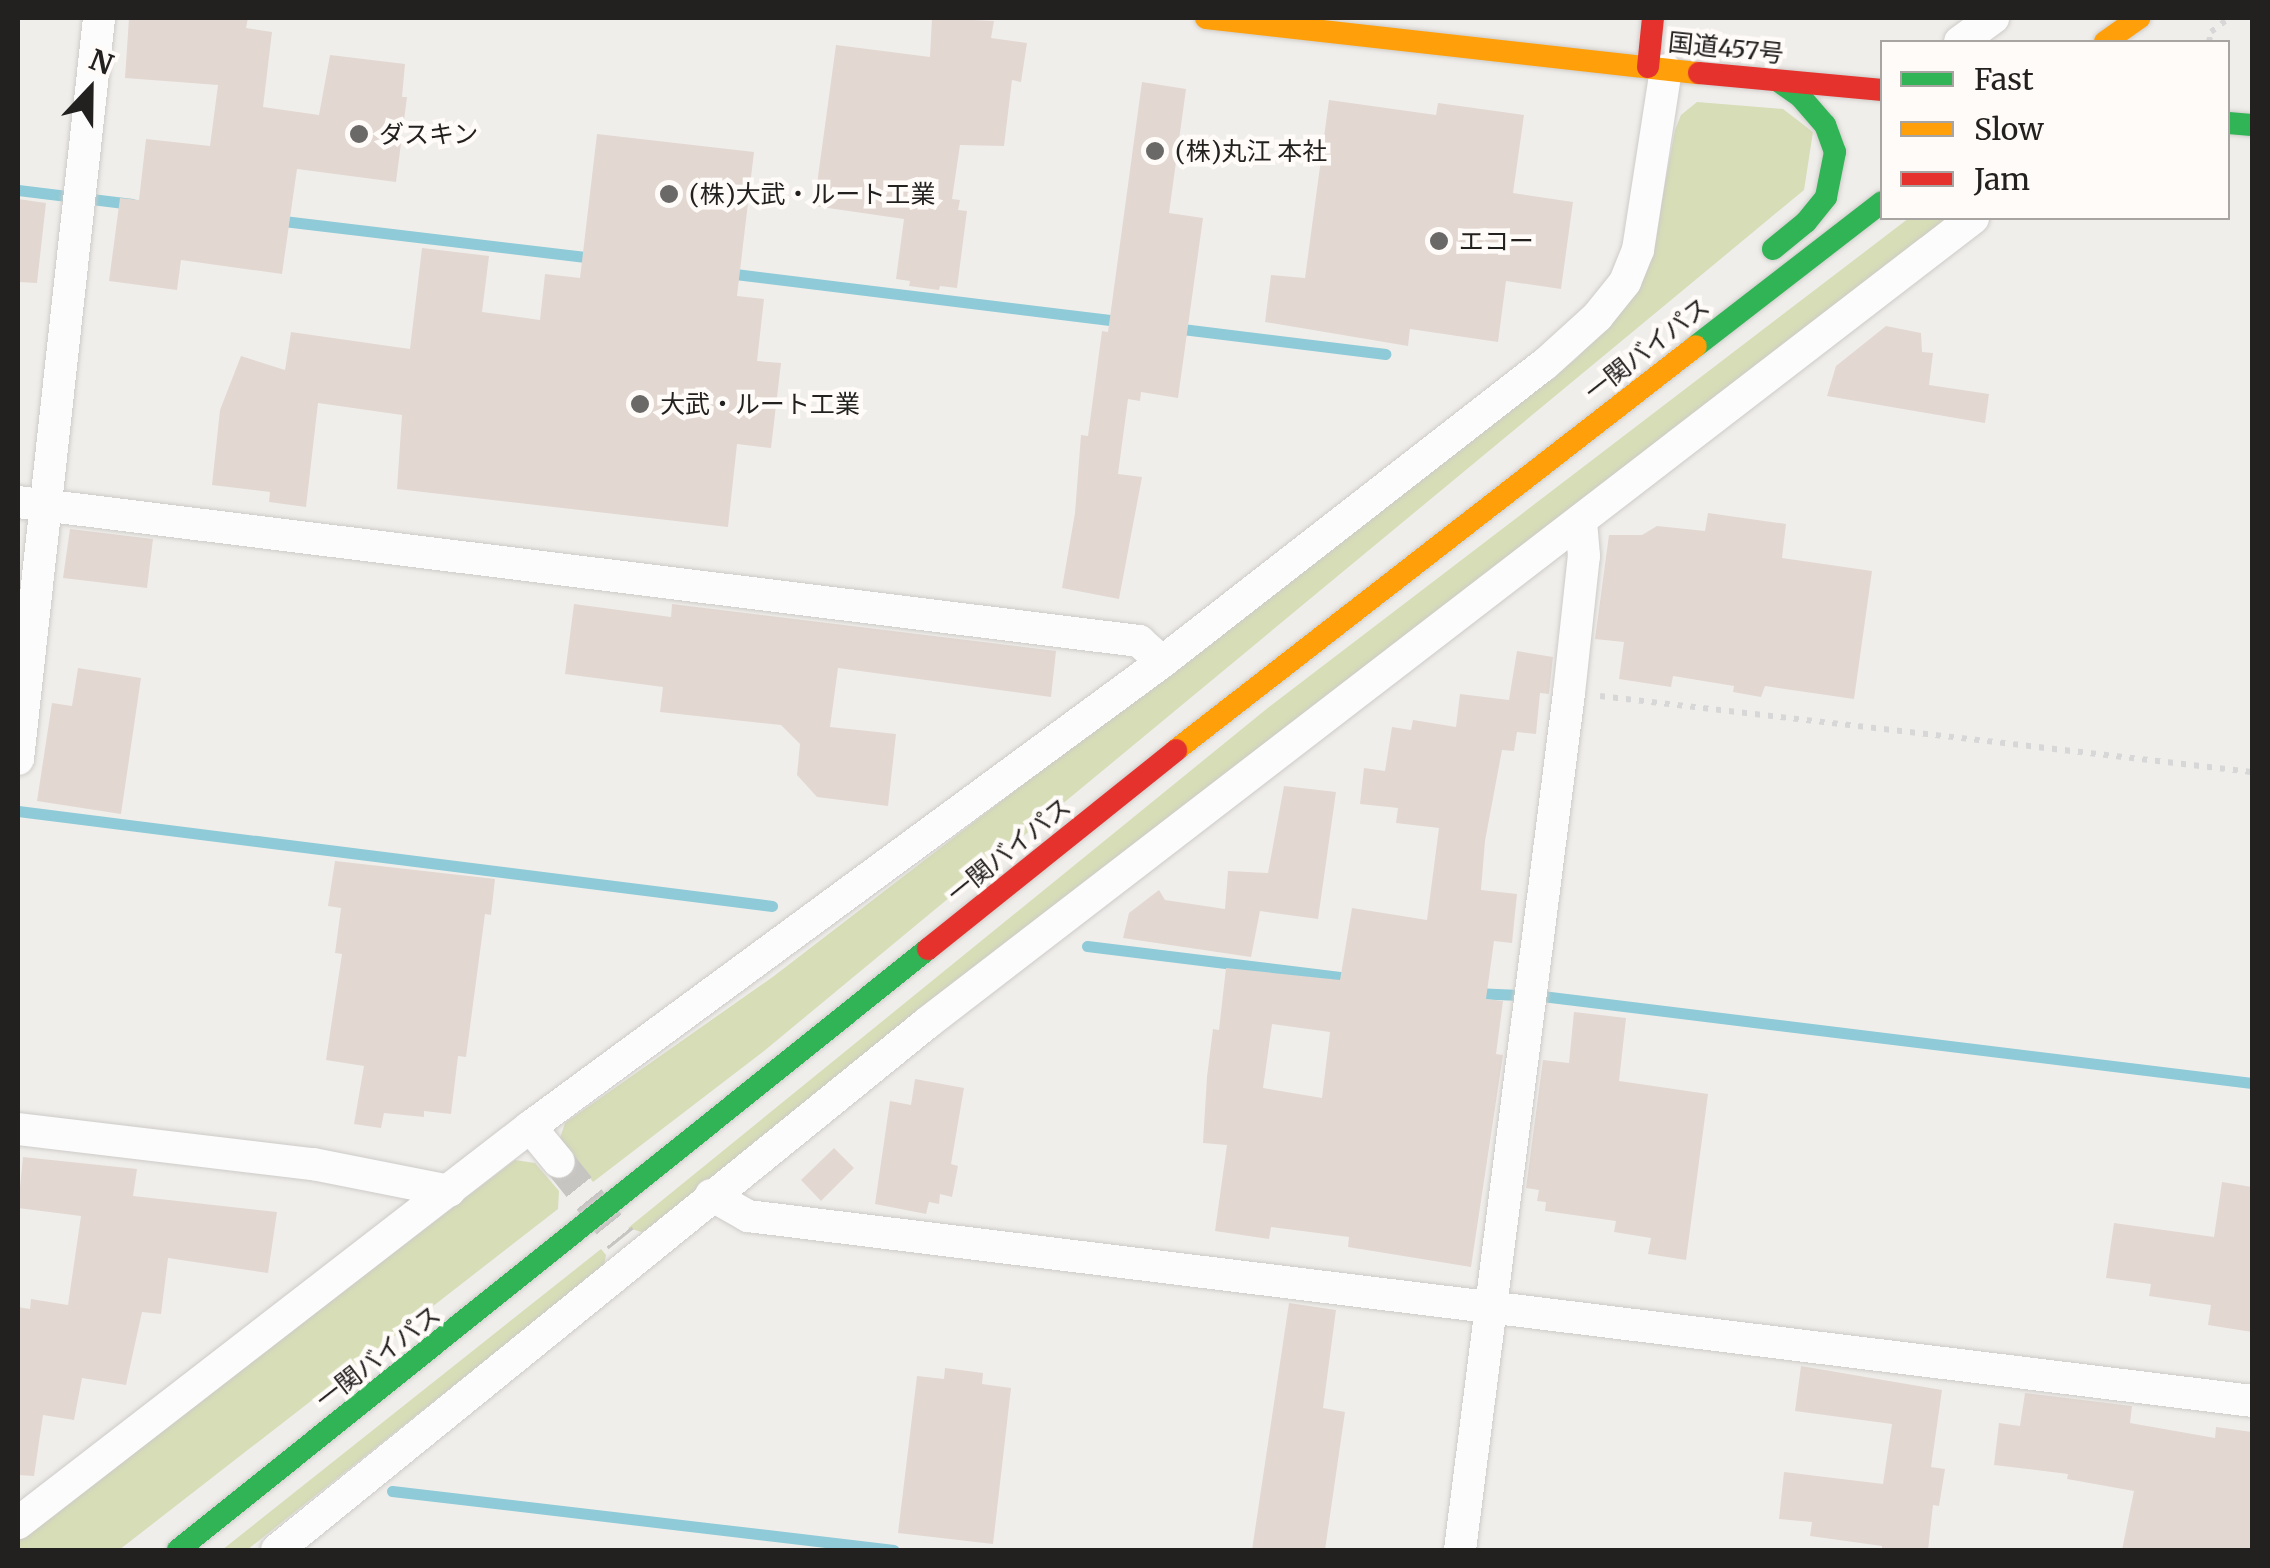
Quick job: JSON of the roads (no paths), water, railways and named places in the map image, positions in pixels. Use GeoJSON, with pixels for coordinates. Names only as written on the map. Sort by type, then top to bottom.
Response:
{"type":"FeatureCollection","features":[{"type":"Feature","properties":{"kind":"main road","name":"国道457号"},"geometry":{"type":"LineString","coordinates":[[1206,18],[1778,82],[1880,90]]}},
{"type":"Feature","properties":{"kind":"main road"},"geometry":{"type":"LineString","coordinates":[[1653,18],[1657,68]]}},
{"type":"Feature","properties":{"kind":"main road"},"geometry":{"type":"LineString","coordinates":[[2108,40],[2139,18]]}},
{"type":"Feature","properties":{"kind":"main road"},"geometry":{"type":"LineString","coordinates":[[1760,259],[1806,222],[1826,197],[1834,169],[1835,152],[1825,126],[1802,97],[1778,82]]}},
{"type":"Feature","properties":{"kind":"main road","name":"一関バイパス"},"geometry":{"type":"LineString","coordinates":[[178,1550],[1256,686],[1880,204]]}},
{"type":"Feature","properties":{"kind":"main road"},"geometry":{"type":"LineString","coordinates":[[1256,686],[1380,566],[1563,419]]}},
{"type":"Feature","properties":{"kind":"street"},"geometry":{"type":"LineString","coordinates":[[18,759],[33,504],[100,18]]}},
{"type":"Feature","properties":{"kind":"street"},"geometry":{"type":"LineString","coordinates":[[1963,40],[1993,18]]}},
{"type":"Feature","properties":{"kind":"street"},"geometry":{"type":"LineString","coordinates":[[18,1522],[530,1127],[1162,662],[1544,366],[1596,317],[1625,282],[1638,250],[1657,68]]}},
{"type":"Feature","properties":{"kind":"street"},"geometry":{"type":"LineString","coordinates":[[277,1550],[629,1248],[711,1196],[927,1023],[1970,220]]}},
{"type":"Feature","properties":{"kind":"street"},"geometry":{"type":"LineString","coordinates":[[33,504],[1139,640],[1162,662]]}},
{"type":"Feature","properties":{"kind":"street"},"geometry":{"type":"LineString","coordinates":[[1460,1550],[1569,693],[1584,556],[1580,521]]}},
{"type":"Feature","properties":{"kind":"street"},"geometry":{"type":"LineString","coordinates":[[530,1127],[559,1162]]}},
{"type":"Feature","properties":{"kind":"street"},"geometry":{"type":"LineString","coordinates":[[18,1128],[313,1164],[449,1191]]}},
{"type":"Feature","properties":{"kind":"street"},"geometry":{"type":"LineString","coordinates":[[711,1196],[748,1216],[2252,1401]]}},
{"type":"Feature","properties":{"kind":"waterway"},"geometry":{"type":"LineString","coordinates":[[18,190],[132,204]]}},
{"type":"Feature","properties":{"kind":"waterway"},"geometry":{"type":"LineString","coordinates":[[275,220],[594,258]]}},
{"type":"Feature","properties":{"kind":"waterway"},"geometry":{"type":"LineString","coordinates":[[727,273],[1120,321]]}},
{"type":"Feature","properties":{"kind":"waterway"},"geometry":{"type":"LineString","coordinates":[[1174,328],[1385,354]]}},
{"type":"Feature","properties":{"kind":"waterway"},"geometry":{"type":"LineString","coordinates":[[18,811],[772,906]]}},
{"type":"Feature","properties":{"kind":"waterway"},"geometry":{"type":"LineString","coordinates":[[1087,946],[1356,979]]}},
{"type":"Feature","properties":{"kind":"waterway"},"geometry":{"type":"LineString","coordinates":[[1474,993],[1542,996],[2252,1083]]}},
{"type":"Feature","properties":{"kind":"waterway"},"geometry":{"type":"LineString","coordinates":[[392,1491],[894,1550]]}},
{"type":"Feature","properties":{"kind":"tunnel"},"geometry":{"type":"LineString","coordinates":[[559,1162],[621,1239]]}},
{"type":"Feature","properties":{"kind":"place","name":"ダスキン"},"geometry":{"type":"Point","coordinates":[359,134]}},
{"type":"Feature","properties":{"kind":"place","name":"(株)丸江 本社"},"geometry":{"type":"Point","coordinates":[1155,151]}},
{"type":"Feature","properties":{"kind":"place","name":"(株)大武・ルート工業"},"geometry":{"type":"Point","coordinates":[669,194]}},
{"type":"Feature","properties":{"kind":"place","name":"エコー"},"geometry":{"type":"Point","coordinates":[1439,241]}},
{"type":"Feature","properties":{"kind":"place","name":"大武・ルート工業"},"geometry":{"type":"Point","coordinates":[640,404]}}]}
